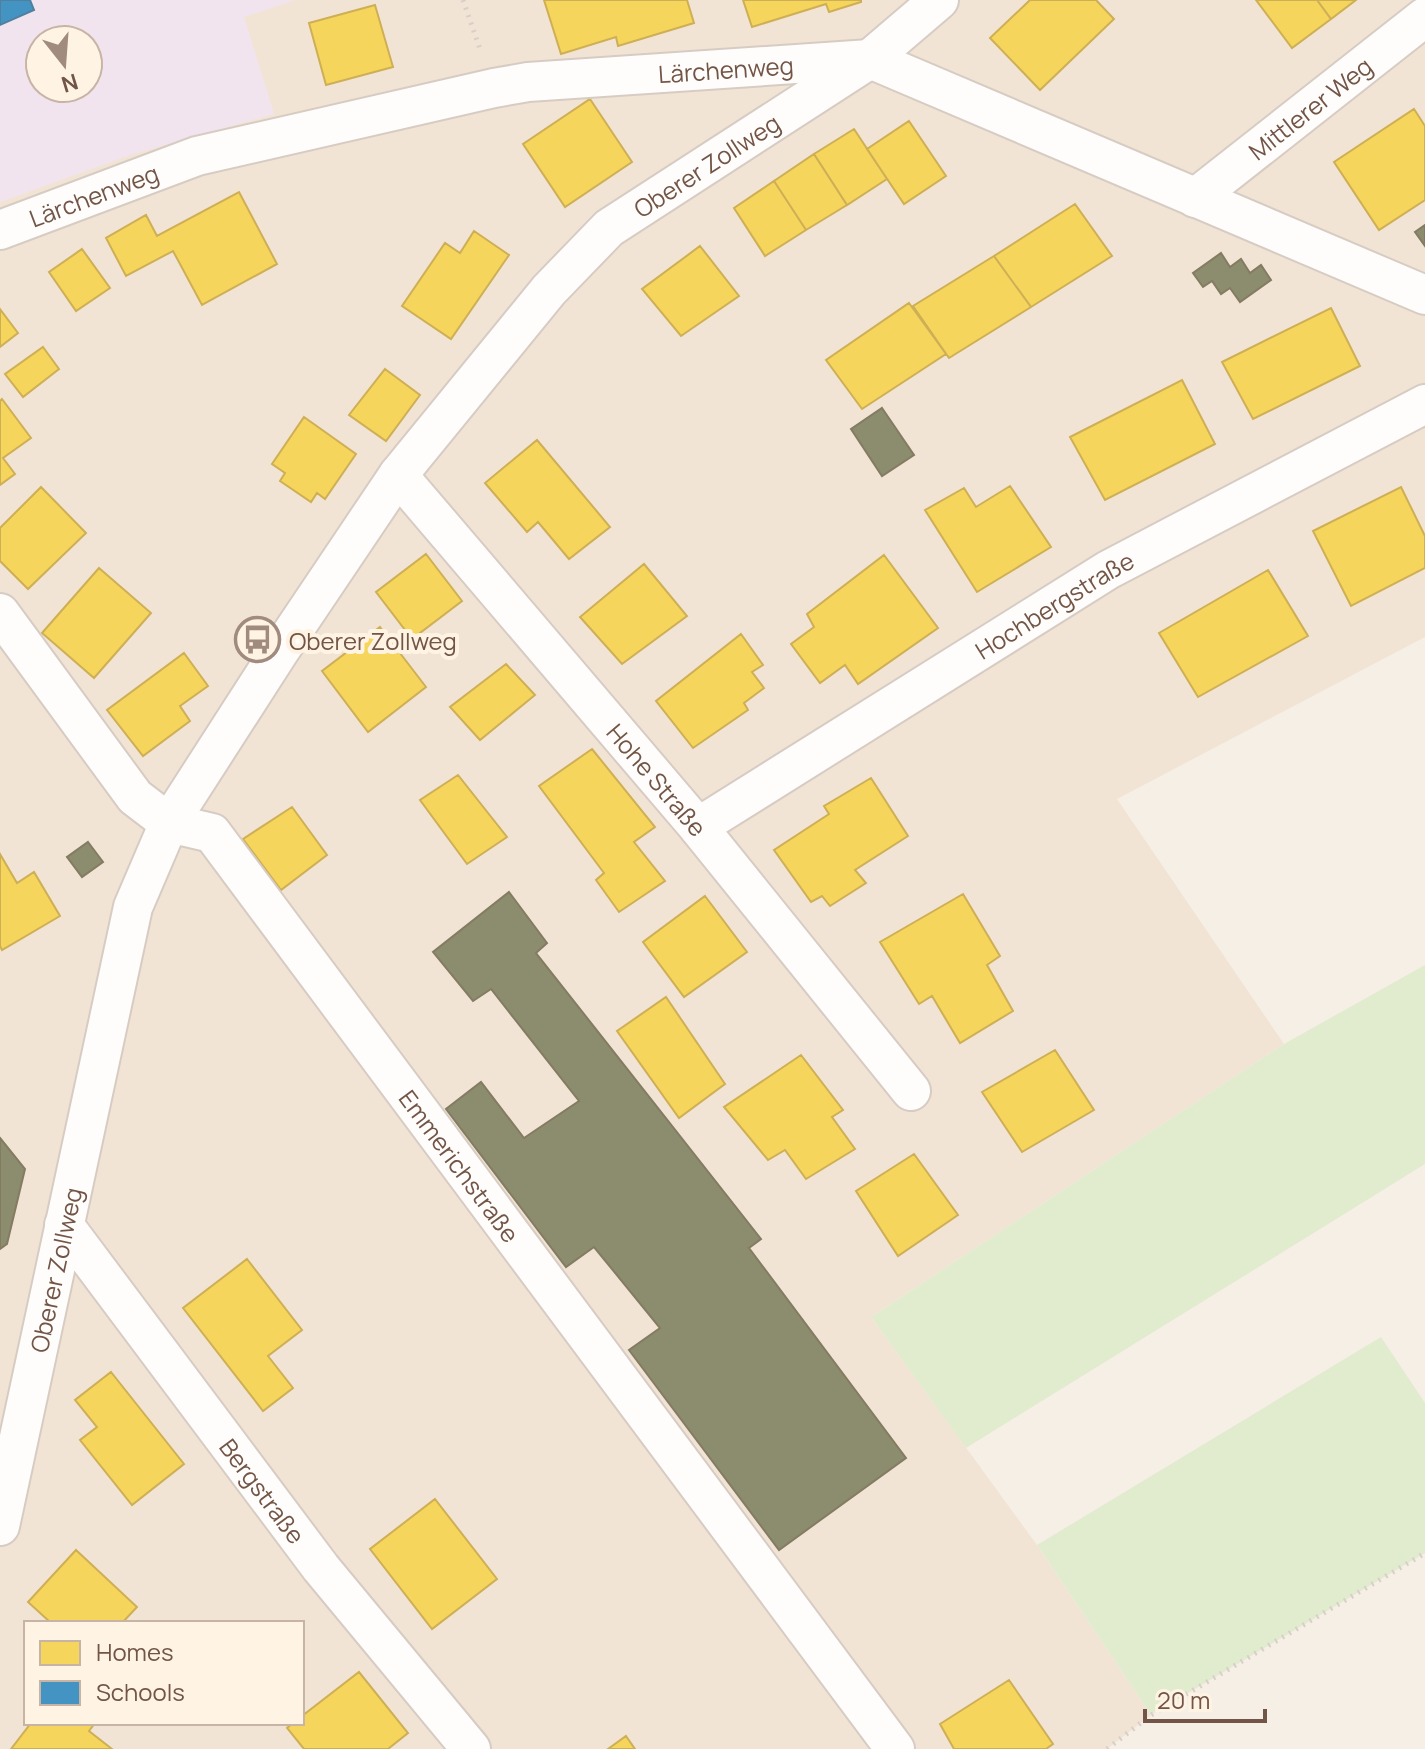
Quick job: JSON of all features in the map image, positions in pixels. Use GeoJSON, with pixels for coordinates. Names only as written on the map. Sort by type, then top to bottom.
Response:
{"type":"FeatureCollection","features":[{"type":"Feature","properties":{"kind":"street","name":"Oberer Zollweg"},"geometry":{"type":"LineString","coordinates":[[0,1526],[133,907],[169,823],[398,475],[549,290],[609,228],[870,59],[939,0]]}},
{"type":"Feature","properties":{"kind":"street","name":"Mittlerer Weg"},"geometry":{"type":"LineString","coordinates":[[1195,198],[1425,17]]}},
{"type":"Feature","properties":{"kind":"street","name":"Lärchenweg"},"geometry":{"type":"LineString","coordinates":[[0,230],[197,156],[494,88],[528,82],[870,59],[1425,295]]}},
{"type":"Feature","properties":{"kind":"street","name":"Hochbergstraße"},"geometry":{"type":"LineString","coordinates":[[698,827],[1108,570],[1425,404]]}},
{"type":"Feature","properties":{"kind":"street","name":"Hohe Straße"},"geometry":{"type":"LineString","coordinates":[[398,475],[698,827],[911,1091]]}},
{"type":"Feature","properties":{"kind":"street","name":"Emmerichstraße"},"geometry":{"type":"LineString","coordinates":[[0,613],[135,797],[169,823],[212,833],[895,1749]]}},
{"type":"Feature","properties":{"kind":"street","name":"Bergstraße"},"geometry":{"type":"LineString","coordinates":[[64,1225],[321,1568],[471,1749]]}},
{"type":"Feature","properties":{"kind":"path"},"geometry":{"type":"LineString","coordinates":[[463,0],[494,88]]}},
{"type":"Feature","properties":{"kind":"path"},"geometry":{"type":"LineString","coordinates":[[1107,1749],[1151,1715],[1425,1553]]}},
{"type":"Feature","properties":{"kind":"shaded area"},"geometry":{"type":"Polygon","coordinates":[[[0,0],[1425,0],[1425,637],[1117,799],[1284,1044],[871,1317],[1037,1545],[1151,1715],[1107,1749],[0,1749],[0,0]]]}},
{"type":"Feature","properties":{"kind":"shaded area"},"geometry":{"type":"Polygon","coordinates":[[[0,0],[295,0],[244,17],[274,114],[133,154],[0,202],[0,0]]]}},
{"type":"Feature","properties":{"kind":"green space"},"geometry":{"type":"Polygon","coordinates":[[[1425,965],[1425,1164],[966,1448],[871,1317],[1284,1044],[1425,965]]]}},
{"type":"Feature","properties":{"kind":"green space"},"geometry":{"type":"Polygon","coordinates":[[[1381,1337],[1425,1403],[1425,1553],[1151,1715],[1037,1545],[1381,1337]]]}},
{"type":"Feature","properties":{"kind":"building: Homes"},"geometry":{"type":"Polygon","coordinates":[[[544,0],[687,0],[694,23],[618,46],[616,37],[561,54],[544,0]]]}},
{"type":"Feature","properties":{"kind":"building: Homes"},"geometry":{"type":"Polygon","coordinates":[[[743,0],[861,2],[829,12],[826,4],[752,27],[743,0]]]}},
{"type":"Feature","properties":{"kind":"building: Homes"},"geometry":{"type":"Polygon","coordinates":[[[1030,0],[1096,0],[1114,19],[1040,90],[990,38],[1030,0]]]}},
{"type":"Feature","properties":{"kind":"building: Homes"},"geometry":{"type":"Polygon","coordinates":[[[1256,0],[1317,0],[1331,19],[1292,48],[1256,0]]]}},
{"type":"Feature","properties":{"kind":"building: Homes"},"geometry":{"type":"Polygon","coordinates":[[[1317,0],[1356,0],[1331,19],[1317,0]]]}},
{"type":"Feature","properties":{"kind":"building: Homes"},"geometry":{"type":"Polygon","coordinates":[[[375,5],[393,67],[326,85],[309,23],[375,5]]]}},
{"type":"Feature","properties":{"kind":"building: Homes"},"geometry":{"type":"Polygon","coordinates":[[[590,99],[632,162],[565,207],[523,144],[590,99]]]}},
{"type":"Feature","properties":{"kind":"building: Homes"},"geometry":{"type":"Polygon","coordinates":[[[1414,109],[1425,126],[1425,200],[1379,230],[1334,162],[1414,109]]]}},
{"type":"Feature","properties":{"kind":"building: Homes"},"geometry":{"type":"Polygon","coordinates":[[[909,121],[946,176],[904,204],[867,149],[909,121]]]}},
{"type":"Feature","properties":{"kind":"building: Homes"},"geometry":{"type":"Polygon","coordinates":[[[854,129],[887,179],[847,205],[814,154],[854,129]]]}},
{"type":"Feature","properties":{"kind":"building: Homes"},"geometry":{"type":"Polygon","coordinates":[[[814,154],[847,205],[806,230],[774,181],[814,154]]]}},
{"type":"Feature","properties":{"kind":"building: Homes"},"geometry":{"type":"Polygon","coordinates":[[[774,181],[806,230],[765,256],[734,208],[774,181]]]}},
{"type":"Feature","properties":{"kind":"building: Homes"},"geometry":{"type":"Polygon","coordinates":[[[239,192],[277,264],[202,305],[173,251],[126,276],[106,238],[146,215],[157,236],[239,192]]]}},
{"type":"Feature","properties":{"kind":"building: Homes"},"geometry":{"type":"Polygon","coordinates":[[[1075,204],[1112,256],[1031,307],[994,256],[1075,204]]]}},
{"type":"Feature","properties":{"kind":"building: Homes"},"geometry":{"type":"Polygon","coordinates":[[[474,231],[509,255],[451,339],[402,306],[445,243],[460,253],[474,231]]]}},
{"type":"Feature","properties":{"kind":"building: Homes"},"geometry":{"type":"Polygon","coordinates":[[[700,246],[739,296],[681,336],[642,289],[700,246]]]}},
{"type":"Feature","properties":{"kind":"building: Homes"},"geometry":{"type":"Polygon","coordinates":[[[82,249],[110,288],[76,311],[49,272],[82,249]]]}},
{"type":"Feature","properties":{"kind":"building: Homes"},"geometry":{"type":"Polygon","coordinates":[[[994,256],[1031,307],[949,358],[913,306],[994,256]]]}},
{"type":"Feature","properties":{"kind":"building: Homes"},"geometry":{"type":"Polygon","coordinates":[[[909,303],[946,354],[862,409],[826,360],[909,303]]]}},
{"type":"Feature","properties":{"kind":"building: Homes"},"geometry":{"type":"Polygon","coordinates":[[[1331,308],[1360,366],[1253,419],[1222,362],[1331,308]]]}},
{"type":"Feature","properties":{"kind":"building: Homes"},"geometry":{"type":"Polygon","coordinates":[[[0,309],[18,333],[0,347],[0,309]]]}},
{"type":"Feature","properties":{"kind":"building: Homes"},"geometry":{"type":"Polygon","coordinates":[[[43,347],[59,369],[23,397],[5,374],[43,347]]]}},
{"type":"Feature","properties":{"kind":"building: Homes"},"geometry":{"type":"Polygon","coordinates":[[[385,369],[420,395],[386,441],[349,415],[385,369]]]}},
{"type":"Feature","properties":{"kind":"building: Homes"},"geometry":{"type":"Polygon","coordinates":[[[1182,380],[1215,444],[1105,500],[1070,437],[1182,380]]]}},
{"type":"Feature","properties":{"kind":"building: Homes"},"geometry":{"type":"Polygon","coordinates":[[[2,399],[31,438],[3,458],[15,474],[0,485],[0,401],[2,399]]]}},
{"type":"Feature","properties":{"kind":"building: Homes"},"geometry":{"type":"Polygon","coordinates":[[[304,417],[356,454],[325,499],[317,493],[311,502],[280,481],[285,473],[272,464],[304,417]]]}},
{"type":"Feature","properties":{"kind":"building: Homes"},"geometry":{"type":"Polygon","coordinates":[[[537,440],[610,527],[569,559],[538,522],[527,532],[485,483],[537,440]]]}},
{"type":"Feature","properties":{"kind":"building: Homes"},"geometry":{"type":"Polygon","coordinates":[[[1010,486],[1051,547],[977,592],[925,510],[964,488],[976,507],[1010,486]]]}},
{"type":"Feature","properties":{"kind":"building: Homes"},"geometry":{"type":"Polygon","coordinates":[[[41,487],[86,533],[28,589],[0,561],[0,528],[41,487]]]}},
{"type":"Feature","properties":{"kind":"building: Homes"},"geometry":{"type":"Polygon","coordinates":[[[1401,487],[1425,536],[1425,568],[1351,606],[1313,531],[1401,487]]]}},
{"type":"Feature","properties":{"kind":"building: Homes"},"geometry":{"type":"Polygon","coordinates":[[[426,554],[462,601],[412,639],[376,592],[426,554]]]}},
{"type":"Feature","properties":{"kind":"building: Homes"},"geometry":{"type":"Polygon","coordinates":[[[884,555],[938,628],[858,684],[845,665],[820,683],[791,644],[814,627],[807,614],[884,555]]]}},
{"type":"Feature","properties":{"kind":"building: Homes"},"geometry":{"type":"Polygon","coordinates":[[[644,564],[687,616],[622,664],[580,617],[644,564]]]}},
{"type":"Feature","properties":{"kind":"building: Homes"},"geometry":{"type":"Polygon","coordinates":[[[99,568],[151,613],[94,678],[42,633],[99,568]]]}},
{"type":"Feature","properties":{"kind":"building: Homes"},"geometry":{"type":"Polygon","coordinates":[[[1268,570],[1308,636],[1198,697],[1159,633],[1268,570]]]}},
{"type":"Feature","properties":{"kind":"building: Homes"},"geometry":{"type":"Polygon","coordinates":[[[380,627],[426,687],[368,732],[322,671],[380,627]]]}},
{"type":"Feature","properties":{"kind":"building: Homes"},"geometry":{"type":"Polygon","coordinates":[[[741,634],[763,665],[752,672],[764,688],[744,703],[748,710],[693,748],[656,701],[741,634]]]}},
{"type":"Feature","properties":{"kind":"building: Homes"},"geometry":{"type":"Polygon","coordinates":[[[184,653],[208,686],[180,706],[190,721],[143,756],[107,710],[184,653]]]}},
{"type":"Feature","properties":{"kind":"building: Homes"},"geometry":{"type":"Polygon","coordinates":[[[506,664],[535,695],[480,740],[450,707],[506,664]]]}},
{"type":"Feature","properties":{"kind":"building: Homes"},"geometry":{"type":"Polygon","coordinates":[[[592,749],[655,827],[634,842],[665,881],[619,912],[596,880],[604,873],[539,786],[592,749]]]}},
{"type":"Feature","properties":{"kind":"building: Homes"},"geometry":{"type":"Polygon","coordinates":[[[458,775],[507,837],[467,864],[420,800],[458,775]]]}},
{"type":"Feature","properties":{"kind":"building: Homes"},"geometry":{"type":"Polygon","coordinates":[[[871,778],[908,836],[855,870],[866,883],[830,906],[822,896],[811,902],[774,850],[829,814],[824,806],[871,778]]]}},
{"type":"Feature","properties":{"kind":"building: Homes"},"geometry":{"type":"Polygon","coordinates":[[[292,807],[327,855],[281,890],[243,839],[292,807]]]}},
{"type":"Feature","properties":{"kind":"building: Homes"},"geometry":{"type":"Polygon","coordinates":[[[0,854],[17,883],[34,872],[60,916],[2,950],[0,946],[0,854]]]}},
{"type":"Feature","properties":{"kind":"building: Homes"},"geometry":{"type":"Polygon","coordinates":[[[963,894],[1000,956],[987,965],[1013,1011],[960,1043],[932,996],[919,1004],[880,942],[963,894]]]}},
{"type":"Feature","properties":{"kind":"building: Homes"},"geometry":{"type":"Polygon","coordinates":[[[705,896],[747,952],[684,997],[643,942],[705,896]]]}},
{"type":"Feature","properties":{"kind":"building: Homes"},"geometry":{"type":"Polygon","coordinates":[[[666,997],[725,1084],[679,1118],[617,1031],[666,997]]]}},
{"type":"Feature","properties":{"kind":"building: Homes"},"geometry":{"type":"Polygon","coordinates":[[[1055,1050],[1094,1110],[1022,1152],[982,1092],[1055,1050]]]}},
{"type":"Feature","properties":{"kind":"building: Homes"},"geometry":{"type":"Polygon","coordinates":[[[801,1055],[843,1110],[832,1117],[855,1149],[806,1179],[785,1150],[768,1160],[724,1107],[801,1055]]]}},
{"type":"Feature","properties":{"kind":"building: Homes"},"geometry":{"type":"Polygon","coordinates":[[[914,1154],[958,1215],[898,1256],[856,1191],[914,1154]]]}},
{"type":"Feature","properties":{"kind":"building: Homes"},"geometry":{"type":"Polygon","coordinates":[[[247,1259],[302,1330],[268,1356],[293,1388],[263,1411],[183,1308],[247,1259]]]}},
{"type":"Feature","properties":{"kind":"building: Homes"},"geometry":{"type":"Polygon","coordinates":[[[111,1372],[184,1464],[132,1505],[80,1440],[97,1427],[75,1400],[111,1372]]]}},
{"type":"Feature","properties":{"kind":"building: Homes"},"geometry":{"type":"Polygon","coordinates":[[[435,1499],[497,1579],[432,1629],[370,1549],[435,1499]]]}},
{"type":"Feature","properties":{"kind":"building: Homes"},"geometry":{"type":"Polygon","coordinates":[[[76,1550],[137,1607],[124,1621],[49,1621],[28,1602],[76,1550]]]}},
{"type":"Feature","properties":{"kind":"building: Homes"},"geometry":{"type":"Polygon","coordinates":[[[359,1672],[408,1733],[388,1749],[304,1749],[287,1728],[304,1725],[304,1714],[359,1672]]]}},
{"type":"Feature","properties":{"kind":"building: Homes"},"geometry":{"type":"Polygon","coordinates":[[[1009,1680],[1053,1744],[1046,1749],[954,1749],[940,1724],[1009,1680]]]}},
{"type":"Feature","properties":{"kind":"building: Homes"},"geometry":{"type":"Polygon","coordinates":[[[29,1725],[94,1725],[89,1731],[112,1749],[11,1749],[29,1725]]]}},
{"type":"Feature","properties":{"kind":"building: Homes"},"geometry":{"type":"Polygon","coordinates":[[[626,1736],[635,1749],[608,1749],[626,1736]]]}},
{"type":"Feature","properties":{"kind":"building: Schools"},"geometry":{"type":"Polygon","coordinates":[[[0,0],[30,0],[34,10],[0,25],[0,0]]]}},
{"type":"Feature","properties":{"kind":"building: Industry"},"geometry":{"type":"Polygon","coordinates":[[[1425,225],[1425,246],[1415,232],[1425,225]]]}},
{"type":"Feature","properties":{"kind":"building: Industry"},"geometry":{"type":"Polygon","coordinates":[[[1221,253],[1230,267],[1241,259],[1250,273],[1261,265],[1271,280],[1240,302],[1230,288],[1221,294],[1212,281],[1203,287],[1193,273],[1221,253]]]}},
{"type":"Feature","properties":{"kind":"building: Industry"},"geometry":{"type":"Polygon","coordinates":[[[882,408],[914,455],[882,476],[851,429],[882,408]]]}},
{"type":"Feature","properties":{"kind":"building: Industry"},"geometry":{"type":"Polygon","coordinates":[[[88,842],[103,862],[82,877],[67,857],[88,842]]]}},
{"type":"Feature","properties":{"kind":"building: Industry"},"geometry":{"type":"Polygon","coordinates":[[[509,892],[547,943],[536,953],[761,1239],[749,1248],[906,1458],[779,1550],[629,1350],[660,1328],[594,1247],[566,1267],[446,1109],[481,1082],[524,1138],[579,1101],[491,989],[473,1001],[433,952],[509,892]]]}},
{"type":"Feature","properties":{"kind":"building: Industry"},"geometry":{"type":"Polygon","coordinates":[[[0,1138],[25,1169],[7,1244],[0,1249],[0,1138]]]}},
{"type":"Feature","properties":{"kind":"place","name":"Oberer Zollweg"},"geometry":{"type":"Point","coordinates":[258,640]}}]}
